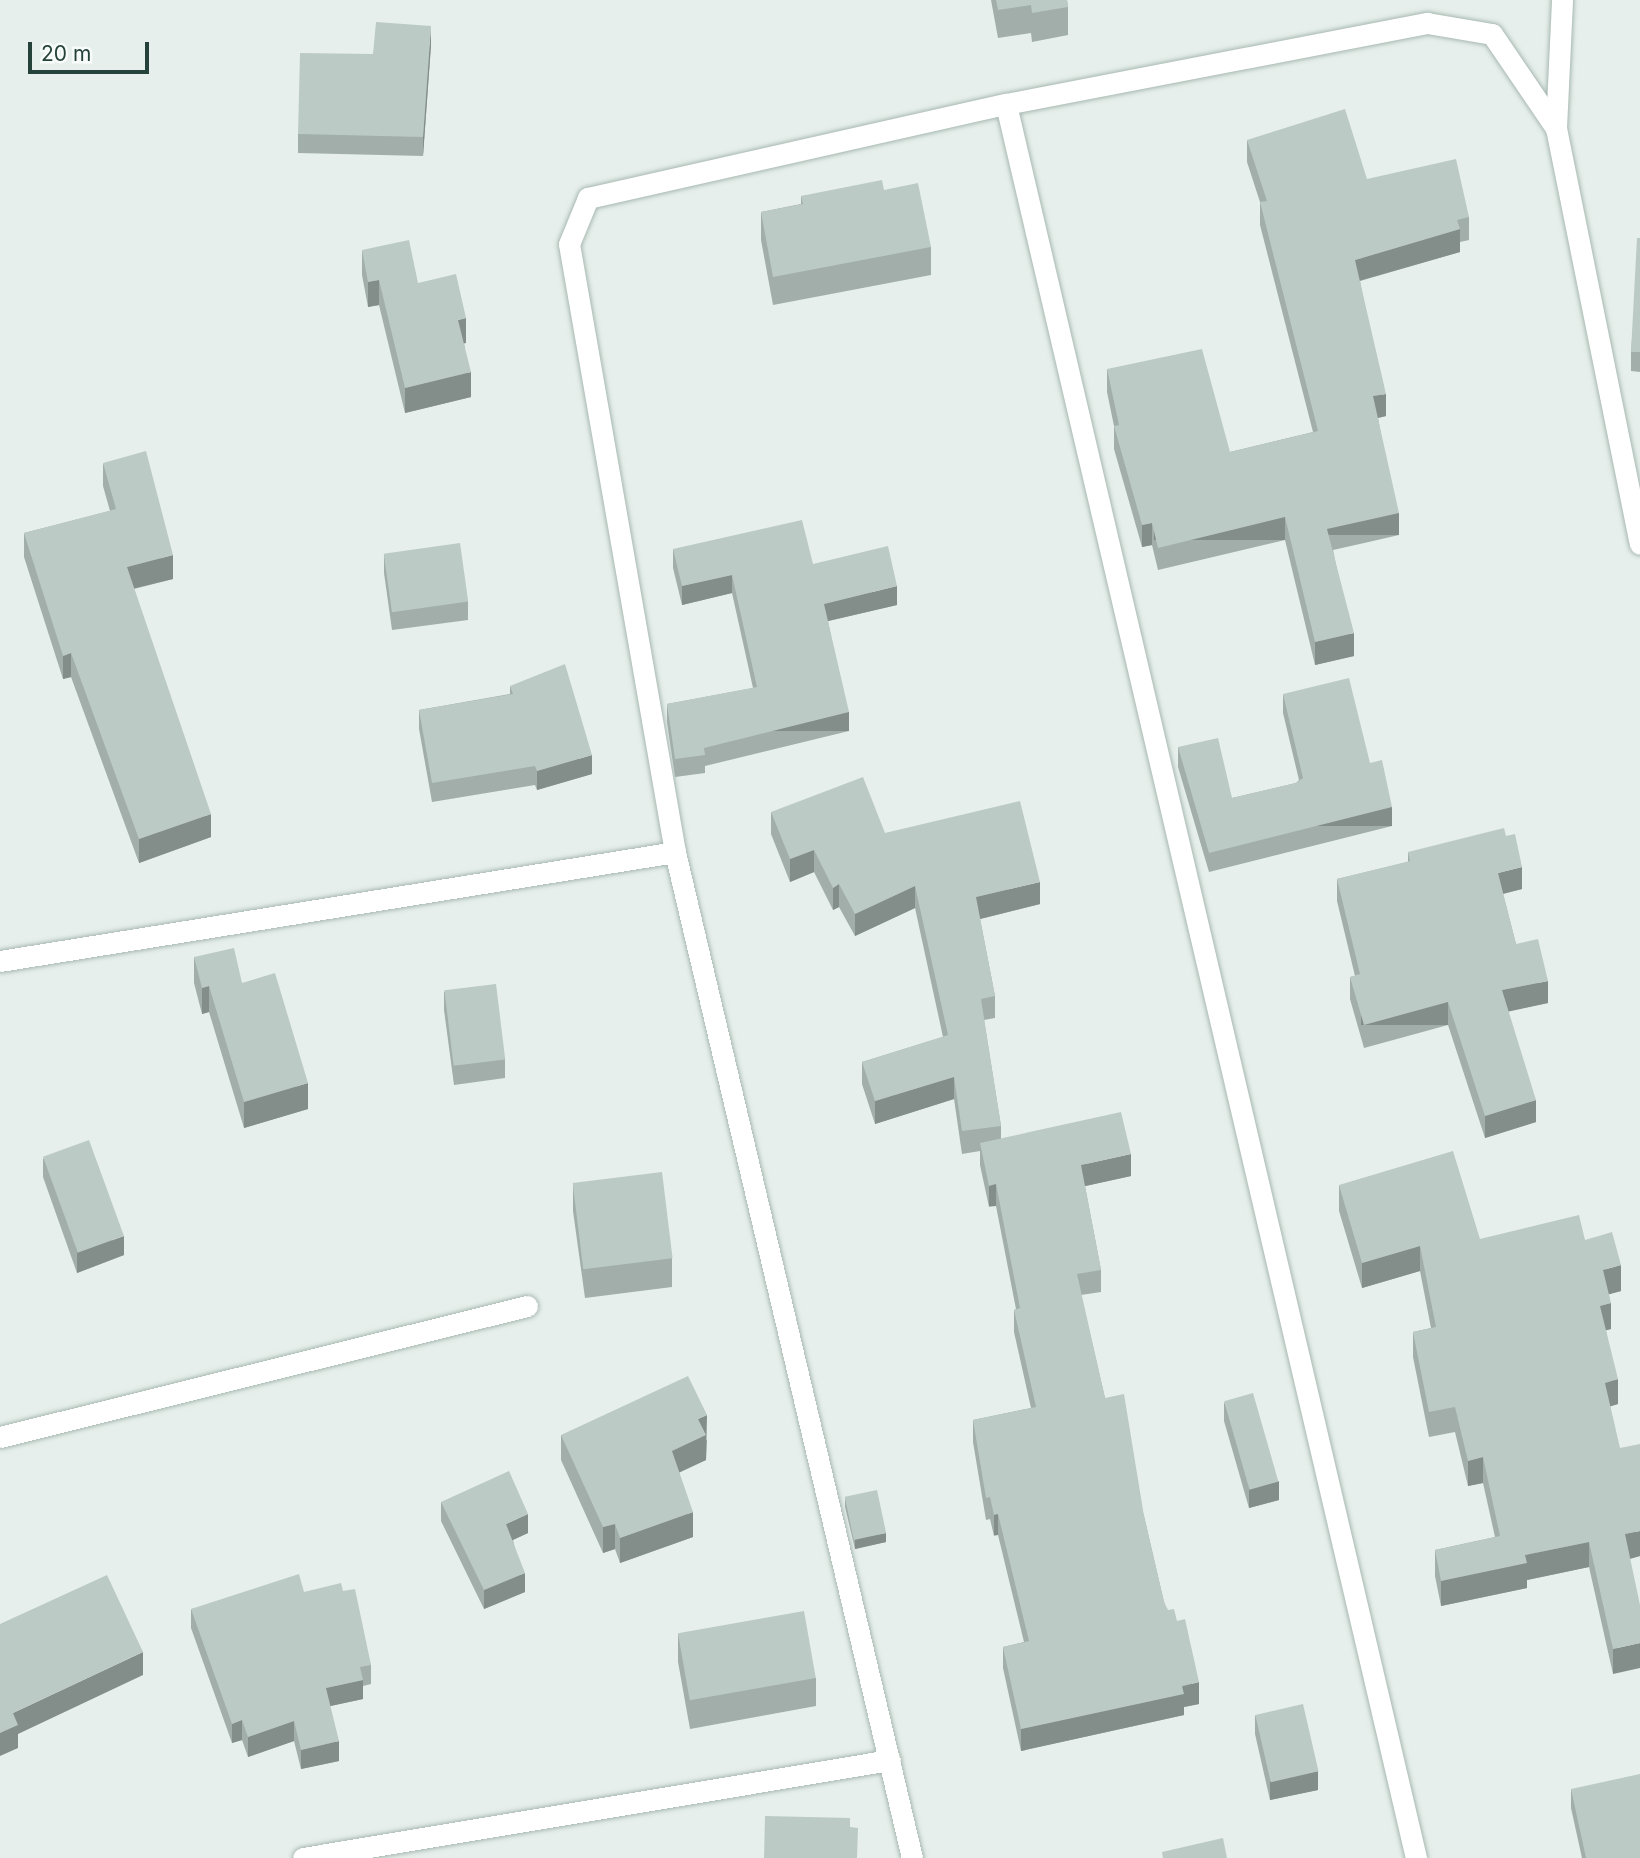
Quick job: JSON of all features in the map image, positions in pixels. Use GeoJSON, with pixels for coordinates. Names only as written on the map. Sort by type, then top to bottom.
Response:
{"type":"FeatureCollection","features":[{"type":"Feature","properties":{"kind":"street"},"geometry":{"type":"LineString","coordinates":[[1562,0],[1556,128],[1640,544]]}},
{"type":"Feature","properties":{"kind":"street"},"geometry":{"type":"LineString","coordinates":[[912,1858],[675,852],[569,244],[588,198],[1006,104],[1427,23],[1492,34],[1556,128]]}},
{"type":"Feature","properties":{"kind":"street"},"geometry":{"type":"LineString","coordinates":[[1006,104],[1416,1858]]}},
{"type":"Feature","properties":{"kind":"street"},"geometry":{"type":"LineString","coordinates":[[0,961],[675,852]]}},
{"type":"Feature","properties":{"kind":"street"},"geometry":{"type":"LineString","coordinates":[[0,1437],[527,1306]]}},
{"type":"Feature","properties":{"kind":"street"},"geometry":{"type":"LineString","coordinates":[[303,1858],[890,1760]]}},
{"type":"Feature","properties":{"kind":"building"},"geometry":{"type":"Polygon","coordinates":[[[996,0],[1067,0],[1068,7],[1032,13],[1031,5],[998,10],[996,0]]]}},
{"type":"Feature","properties":{"kind":"building"},"geometry":{"type":"Polygon","coordinates":[[[376,22],[431,26],[423,137],[298,134],[300,53],[373,54],[376,22]]]}},
{"type":"Feature","properties":{"kind":"building"},"geometry":{"type":"Polygon","coordinates":[[[1345,109],[1367,179],[1456,159],[1469,217],[1457,220],[1460,229],[1355,260],[1386,394],[1373,396],[1399,513],[1327,529],[1354,633],[1315,642],[1285,517],[1158,548],[1152,523],[1142,525],[1114,426],[1119,425],[1107,369],[1202,349],[1230,452],[1318,431],[1260,202],[1267,201],[1247,140],[1345,109]]]}},
{"type":"Feature","properties":{"kind":"building"},"geometry":{"type":"Polygon","coordinates":[[[882,180],[884,190],[918,183],[931,247],[773,277],[761,212],[803,204],[801,196],[882,180]]]}},
{"type":"Feature","properties":{"kind":"building"},"geometry":{"type":"Polygon","coordinates":[[[1637,238],[1640,238],[1640,352],[1631,352],[1637,238]]]}},
{"type":"Feature","properties":{"kind":"building"},"geometry":{"type":"Polygon","coordinates":[[[409,240],[418,283],[456,274],[466,318],[458,320],[471,372],[405,388],[379,280],[368,282],[362,250],[409,240]]]}},
{"type":"Feature","properties":{"kind":"building"},"geometry":{"type":"Polygon","coordinates":[[[146,451],[173,555],[127,567],[211,814],[139,839],[71,653],[63,656],[24,533],[116,509],[103,463],[146,451]]]}},
{"type":"Feature","properties":{"kind":"building"},"geometry":{"type":"Polygon","coordinates":[[[802,520],[813,564],[888,546],[897,586],[824,604],[849,712],[704,748],[705,755],[675,759],[667,704],[757,687],[732,575],[682,586],[673,549],[802,520]]]}},
{"type":"Feature","properties":{"kind":"building"},"geometry":{"type":"Polygon","coordinates":[[[460,543],[468,601],[392,612],[384,554],[460,543]]]}},
{"type":"Feature","properties":{"kind":"building"},"geometry":{"type":"Polygon","coordinates":[[[565,664],[592,755],[537,771],[535,766],[432,783],[419,710],[513,694],[510,686],[565,664]]]}},
{"type":"Feature","properties":{"kind":"building"},"geometry":{"type":"Polygon","coordinates":[[[1349,678],[1370,763],[1382,760],[1392,807],[1209,853],[1178,747],[1218,738],[1232,798],[1296,783],[1303,778],[1283,694],[1349,678]]]}},
{"type":"Feature","properties":{"kind":"building"},"geometry":{"type":"Polygon","coordinates":[[[863,777],[885,833],[1020,801],[1040,882],[976,897],[995,996],[981,999],[1001,1126],[962,1131],[954,1077],[875,1101],[862,1062],[948,1035],[915,886],[855,914],[839,884],[833,888],[814,850],[790,859],[771,812],[863,777]]]}},
{"type":"Feature","properties":{"kind":"building"},"geometry":{"type":"Polygon","coordinates":[[[1504,828],[1506,836],[1515,834],[1522,867],[1498,873],[1516,944],[1538,939],[1548,981],[1502,990],[1536,1100],[1485,1116],[1448,1002],[1364,1025],[1350,977],[1360,974],[1337,879],[1410,861],[1408,852],[1504,828]]]}},
{"type":"Feature","properties":{"kind":"building"},"geometry":{"type":"Polygon","coordinates":[[[234,948],[242,983],[275,973],[308,1083],[244,1102],[209,986],[202,988],[194,957],[234,948]]]}},
{"type":"Feature","properties":{"kind":"building"},"geometry":{"type":"Polygon","coordinates":[[[496,984],[505,1059],[454,1066],[444,990],[496,984]]]}},
{"type":"Feature","properties":{"kind":"building"},"geometry":{"type":"Polygon","coordinates":[[[1121,1112],[1131,1154],[1081,1165],[1101,1270],[1077,1274],[1105,1398],[1124,1394],[1144,1516],[1164,1602],[1168,1610],[1174,1609],[1177,1621],[1185,1619],[1199,1682],[1182,1686],[1184,1694],[1021,1729],[1003,1647],[1029,1641],[998,1514],[994,1515],[990,1497],[986,1498],[973,1420],[1036,1407],[1014,1310],[1020,1308],[996,1184],[989,1186],[980,1143],[1121,1112]]]}},
{"type":"Feature","properties":{"kind":"building"},"geometry":{"type":"Polygon","coordinates":[[[89,1140],[124,1236],[78,1253],[43,1157],[89,1140]]]}},
{"type":"Feature","properties":{"kind":"building"},"geometry":{"type":"Polygon","coordinates":[[[1453,1151],[1480,1239],[1579,1215],[1585,1240],[1612,1232],[1621,1265],[1603,1270],[1611,1303],[1600,1306],[1618,1379],[1605,1383],[1620,1448],[1640,1444],[1640,1531],[1625,1534],[1640,1605],[1640,1643],[1613,1649],[1589,1542],[1525,1555],[1527,1563],[1441,1581],[1435,1550],[1500,1536],[1483,1457],[1468,1461],[1455,1407],[1429,1412],[1413,1332],[1436,1327],[1420,1246],[1362,1263],[1339,1185],[1453,1151]]]}},
{"type":"Feature","properties":{"kind":"building"},"geometry":{"type":"Polygon","coordinates":[[[662,1172],[673,1258],[583,1269],[573,1183],[662,1172]]]}},
{"type":"Feature","properties":{"kind":"building"},"geometry":{"type":"Polygon","coordinates":[[[688,1376],[707,1415],[698,1419],[706,1435],[672,1451],[693,1512],[620,1538],[615,1524],[603,1527],[561,1435],[688,1376]]]}},
{"type":"Feature","properties":{"kind":"building"},"geometry":{"type":"Polygon","coordinates":[[[1253,1393],[1278,1481],[1250,1490],[1224,1401],[1253,1393]]]}},
{"type":"Feature","properties":{"kind":"building"},"geometry":{"type":"Polygon","coordinates":[[[509,1471],[528,1514],[506,1524],[525,1573],[484,1590],[441,1502],[509,1471]]]}},
{"type":"Feature","properties":{"kind":"building"},"geometry":{"type":"Polygon","coordinates":[[[877,1490],[886,1533],[854,1540],[845,1497],[877,1490]]]}},
{"type":"Feature","properties":{"kind":"building"},"geometry":{"type":"Polygon","coordinates":[[[299,1574],[304,1592],[341,1583],[343,1591],[355,1589],[371,1665],[360,1667],[363,1680],[326,1688],[339,1741],[301,1750],[294,1721],[248,1737],[242,1720],[232,1724],[191,1609],[299,1574]]]}},
{"type":"Feature","properties":{"kind":"building"},"geometry":{"type":"Polygon","coordinates":[[[107,1575],[143,1652],[13,1713],[18,1725],[0,1733],[0,1624],[107,1575]]]}},
{"type":"Feature","properties":{"kind":"building"},"geometry":{"type":"Polygon","coordinates":[[[804,1611],[816,1678],[690,1700],[678,1633],[804,1611]]]}},
{"type":"Feature","properties":{"kind":"building"},"geometry":{"type":"Polygon","coordinates":[[[1303,1704],[1319,1771],[1271,1782],[1255,1715],[1303,1704]]]}},
{"type":"Feature","properties":{"kind":"building"},"geometry":{"type":"Polygon","coordinates":[[[1640,1774],[1640,1858],[1586,1858],[1571,1789],[1640,1774]]]}},
{"type":"Feature","properties":{"kind":"building"},"geometry":{"type":"Polygon","coordinates":[[[765,1816],[850,1818],[850,1827],[858,1828],[857,1858],[764,1858],[765,1816]]]}},
{"type":"Feature","properties":{"kind":"building"},"geometry":{"type":"Polygon","coordinates":[[[1223,1838],[1227,1858],[1163,1858],[1162,1852],[1223,1838]]]}}]}
